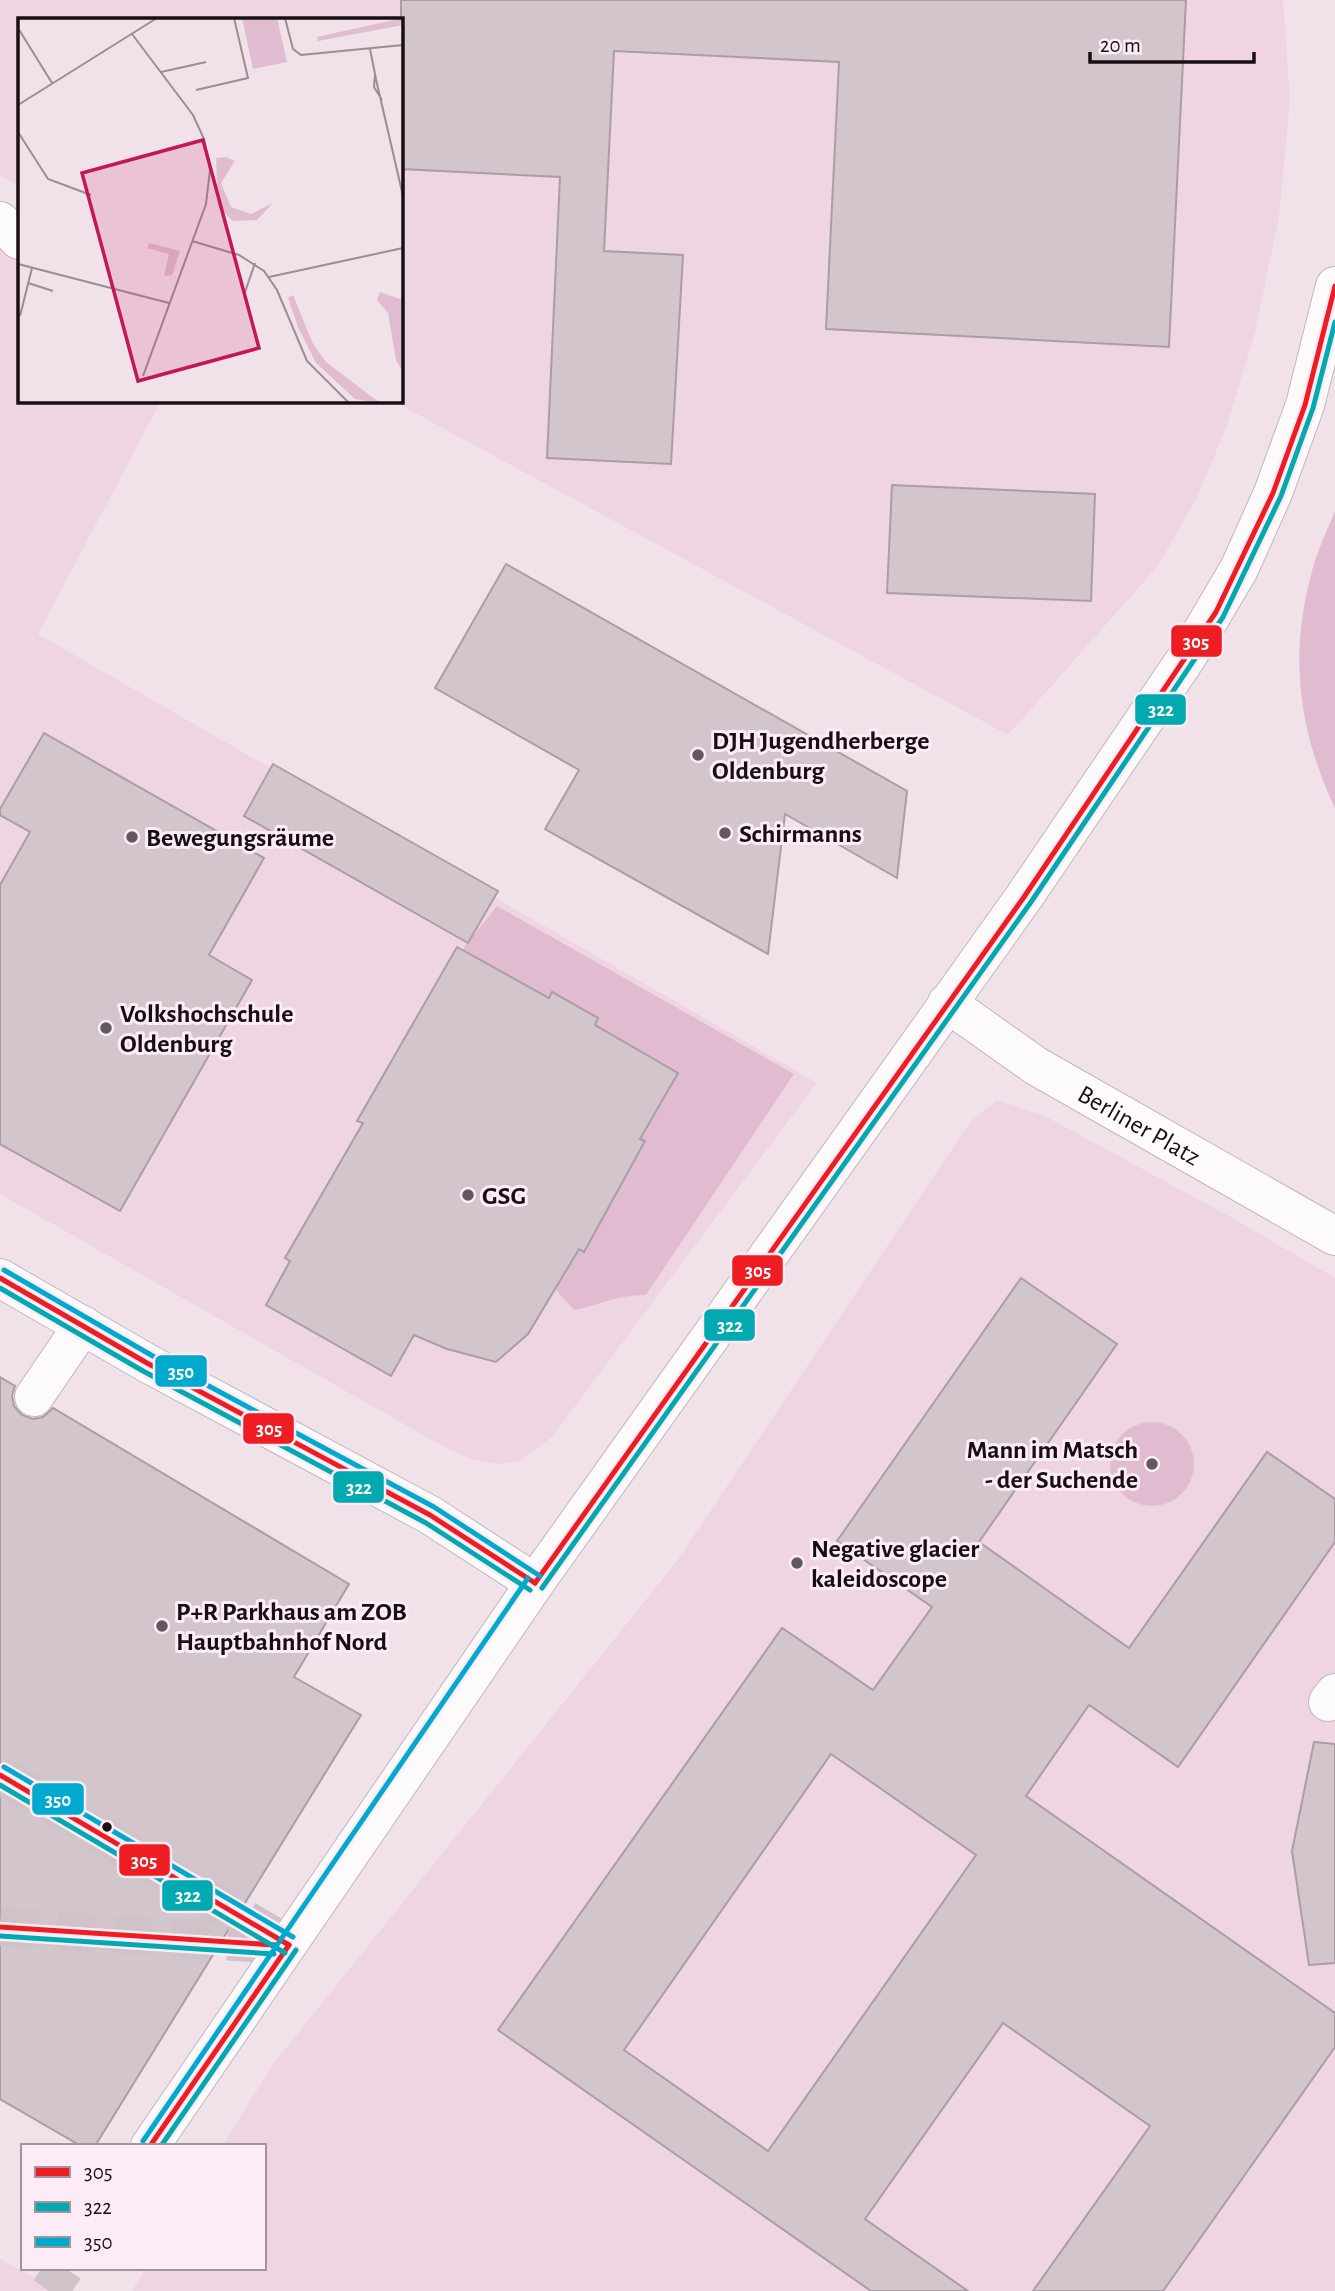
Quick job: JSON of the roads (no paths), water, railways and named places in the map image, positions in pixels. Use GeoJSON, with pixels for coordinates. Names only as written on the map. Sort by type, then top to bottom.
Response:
{"type":"FeatureCollection","features":[{"type":"Feature","properties":{"kind":"street"},"geometry":{"type":"LineString","coordinates":[[0,221],[18,239]]}},
{"type":"Feature","properties":{"kind":"street"},"geometry":{"type":"LineString","coordinates":[[151,2144],[535,1583],[1024,897],[1187,657],[1233,579],[1273,493],[1304,405],[1335,286]]}},
{"type":"Feature","properties":{"kind":"street","name":"Berliner Platz"},"geometry":{"type":"LineString","coordinates":[[947,1003],[1036,1066],[1335,1236]]}},
{"type":"Feature","properties":{"kind":"street"},"geometry":{"type":"LineString","coordinates":[[0,1278],[147,1363],[430,1514],[535,1583]]}},
{"type":"Feature","properties":{"kind":"street"},"geometry":{"type":"LineString","coordinates":[[34,1397],[83,1325]]}},
{"type":"Feature","properties":{"kind":"tunnel"},"geometry":{"type":"LineString","coordinates":[[0,1775],[289,1945]]}},
{"type":"Feature","properties":{"kind":"tunnel"},"geometry":{"type":"LineString","coordinates":[[0,1927],[283,1945]]}},
{"type":"Feature","properties":{"kind":"tunnel"},"geometry":{"type":"LineString","coordinates":[[49,2291],[64,2270]]}},
{"type":"Feature","properties":{"kind":"place","name":"DJH Jugendherberge Oldenburg"},"geometry":{"type":"Point","coordinates":[698,755]}},
{"type":"Feature","properties":{"kind":"place","name":"Schirmanns"},"geometry":{"type":"Point","coordinates":[725,833]}},
{"type":"Feature","properties":{"kind":"place","name":"Bewegungsräume"},"geometry":{"type":"Point","coordinates":[132,837]}},
{"type":"Feature","properties":{"kind":"place","name":"Volkshochschule Oldenburg"},"geometry":{"type":"Point","coordinates":[106,1028]}},
{"type":"Feature","properties":{"kind":"place","name":"GSG"},"geometry":{"type":"Point","coordinates":[468,1195]}},
{"type":"Feature","properties":{"kind":"place","name":"Mann im Matsch - der Suchende"},"geometry":{"type":"Point","coordinates":[1152,1464]}},
{"type":"Feature","properties":{"kind":"place","name":"Negative glacier kaleidoscope"},"geometry":{"type":"Point","coordinates":[797,1563]}},
{"type":"Feature","properties":{"kind":"place","name":"P+R Parkhaus am ZOB Hauptbahnhof Nord"},"geometry":{"type":"Point","coordinates":[162,1626]}}]}
